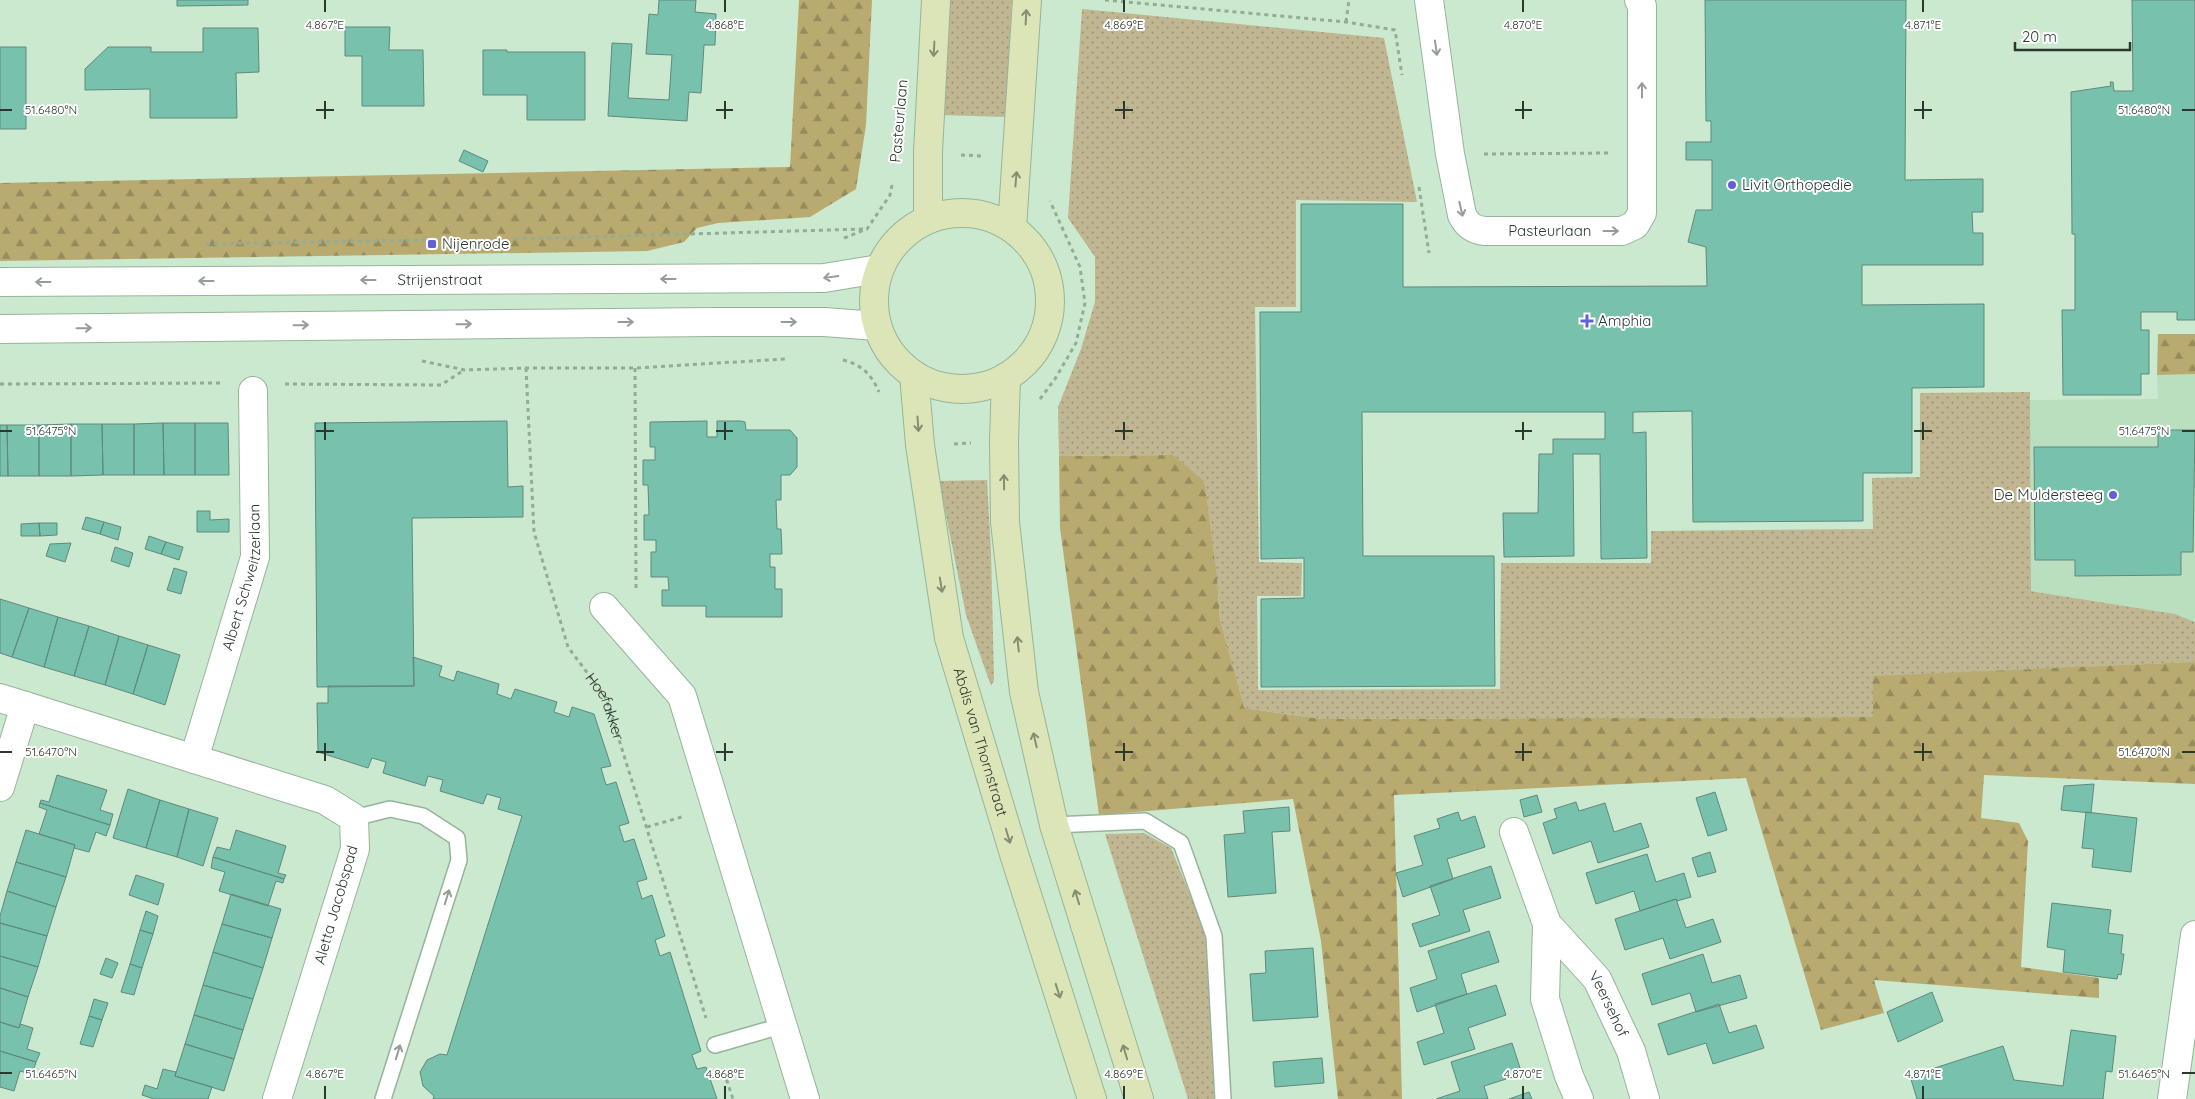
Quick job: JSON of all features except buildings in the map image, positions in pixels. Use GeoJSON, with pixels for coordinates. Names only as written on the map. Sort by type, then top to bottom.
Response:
{"type":"FeatureCollection","features":[{"type":"Feature","properties":{"kind":"main road","name":"Pasteurlaan"},"geometry":{"type":"LineString","coordinates":[[928,219],[928,152],[936,0]]}},
{"type":"Feature","properties":{"kind":"main road"},"geometry":{"type":"LineString","coordinates":[[1012,228],[1027,0]]}},
{"type":"Feature","properties":{"kind":"main road"},"geometry":{"type":"LineString","coordinates":[[956,212],[986,215],[1012,228],[1033,248],[1047,274],[1051,304],[1045,333],[1029,358],[1006,377],[976,388],[944,388],[914,375],[898,362],[886,346],[877,326],[874,288],[879,269],[890,248],[907,231],[928,219],[956,212]]}},
{"type":"Feature","properties":{"kind":"main road","name":"Abdis van Thornstraat"},"geometry":{"type":"LineString","coordinates":[[914,375],[920,445],[949,638],[1014,854],[1092,1099]]}},
{"type":"Feature","properties":{"kind":"main road"},"geometry":{"type":"LineString","coordinates":[[1006,377],[1004,441],[1005,522],[1024,692],[1054,825],[1139,1099]]}},
{"type":"Feature","properties":{"kind":"street","name":"Pasteurlaan"},"geometry":{"type":"LineString","coordinates":[[1429,0],[1450,154],[1462,215],[1470,227],[1477,230],[1622,231],[1634,225],[1642,213],[1642,6],[1640,0]]}},
{"type":"Feature","properties":{"kind":"street","name":"Strijenstraat"},"geometry":{"type":"LineString","coordinates":[[0,282],[824,278],[879,269]]}},
{"type":"Feature","properties":{"kind":"street"},"geometry":{"type":"LineString","coordinates":[[0,329],[704,322],[824,322],[877,326]]}},
{"type":"Feature","properties":{"kind":"street","name":"Albert Schweitzerlaan"},"geometry":{"type":"LineString","coordinates":[[194,759],[254,557],[253,391]]}},
{"type":"Feature","properties":{"kind":"street"},"geometry":{"type":"LineString","coordinates":[[604,607],[682,696],[781,1026],[805,1099]]}},
{"type":"Feature","properties":{"kind":"street"},"geometry":{"type":"LineString","coordinates":[[0,788],[12,702],[325,800],[354,818]]}},
{"type":"Feature","properties":{"kind":"street","name":"Aletta Jacobspad"},"geometry":{"type":"LineString","coordinates":[[277,1099],[355,849],[354,818]]}},
{"type":"Feature","properties":{"kind":"street","name":"Veersehof"},"geometry":{"type":"LineString","coordinates":[[1514,832],[1548,924],[1597,979],[1631,1051],[1645,1099]]}},
{"type":"Feature","properties":{"kind":"street","name":"Veersehof"},"geometry":{"type":"LineString","coordinates":[[1548,924],[1545,999],[1569,1076],[1579,1099]]}},
{"type":"Feature","properties":{"kind":"street"},"geometry":{"type":"LineString","coordinates":[[2172,1099],[2195,935]]}},
{"type":"Feature","properties":{"kind":"lane"},"geometry":{"type":"LineString","coordinates":[[354,818],[390,809],[423,816],[457,838],[459,860],[384,1099]]}},
{"type":"Feature","properties":{"kind":"lane"},"geometry":{"type":"LineString","coordinates":[[1054,825],[1145,822],[1181,843],[1214,936],[1223,1099]]}},
{"type":"Feature","properties":{"kind":"lane"},"geometry":{"type":"LineString","coordinates":[[715,1045],[781,1026]]}},
{"type":"Feature","properties":{"kind":"path"},"geometry":{"type":"LineString","coordinates":[[1105,0],[1346,22],[1395,30],[1402,78]]}},
{"type":"Feature","properties":{"kind":"path"},"geometry":{"type":"LineString","coordinates":[[1346,22],[1349,0]]}},
{"type":"Feature","properties":{"kind":"path"},"geometry":{"type":"LineString","coordinates":[[928,152],[1018,158]]}},
{"type":"Feature","properties":{"kind":"path"},"geometry":{"type":"LineString","coordinates":[[1450,154],[1642,153]]}},
{"type":"Feature","properties":{"kind":"path","name":"Pasteurlaan"},"geometry":{"type":"LineString","coordinates":[[867,229],[890,196],[893,178]]}},
{"type":"Feature","properties":{"kind":"path"},"geometry":{"type":"LineString","coordinates":[[1418,181],[1429,253]]}},
{"type":"Feature","properties":{"kind":"path"},"geometry":{"type":"LineString","coordinates":[[842,239],[867,229]]}},
{"type":"Feature","properties":{"kind":"path"},"geometry":{"type":"LineString","coordinates":[[515,239],[867,229]]}},
{"type":"Feature","properties":{"kind":"path"},"geometry":{"type":"LineString","coordinates":[[199,244],[429,240]]}},
{"type":"Feature","properties":{"kind":"path","name":"Hoefakker"},"geometry":{"type":"LineString","coordinates":[[526,368],[534,532],[568,648],[606,698],[715,1045],[734,1099]]}},
{"type":"Feature","properties":{"kind":"shaded area"},"geometry":{"type":"Polygon","coordinates":[[[945,0],[1012,0],[1007,117],[939,115],[945,0]]]}},
{"type":"Feature","properties":{"kind":"shaded area"},"geometry":{"type":"Polygon","coordinates":[[[1082,9],[1384,38],[1417,202],[1296,200],[1296,307],[1255,307],[1259,562],[1302,563],[1301,596],[1257,596],[1258,690],[1500,689],[1501,563],[1651,563],[1651,531],[1873,529],[1872,478],[1920,477],[1920,393],[2030,392],[2031,591],[2175,614],[2195,622],[2195,663],[1873,677],[1874,717],[1322,719],[1243,708],[1220,620],[1217,577],[1173,455],[1059,456],[1058,407],[1081,349],[1095,302],[1095,257],[1068,218],[1082,9]]]}},
{"type":"Feature","properties":{"kind":"shaded area","name":"De Muldersteeg"},"geometry":{"type":"Polygon","coordinates":[[[2195,374],[2195,622],[2174,614],[2031,591],[2030,400],[2158,399],[2157,375],[2195,374]]]}},
{"type":"Feature","properties":{"kind":"shaded area"},"geometry":{"type":"Polygon","coordinates":[[[987,480],[994,680],[991,686],[966,615],[939,481],[987,480]]]}},
{"type":"Feature","properties":{"kind":"shaded area"},"geometry":{"type":"Polygon","coordinates":[[[1144,833],[1171,848],[1207,936],[1214,1099],[1188,1099],[1105,834],[1144,833]]]}},
{"type":"Feature","properties":{"kind":"green space"},"geometry":{"type":"Polygon","coordinates":[[[799,0],[872,0],[866,125],[856,189],[810,217],[718,223],[697,228],[684,242],[647,251],[0,261],[0,183],[790,167],[799,0]]]}},
{"type":"Feature","properties":{"kind":"green space"},"geometry":{"type":"Polygon","coordinates":[[[2158,334],[2195,334],[2195,374],[2157,375],[2158,334]]]}},
{"type":"Feature","properties":{"kind":"green space"},"geometry":{"type":"Polygon","coordinates":[[[1173,455],[1204,481],[1217,577],[1220,620],[1244,708],[1322,719],[1873,717],[1873,676],[2190,662],[2195,663],[2195,784],[1984,775],[1981,818],[2019,823],[2028,841],[2021,967],[2099,978],[2099,998],[1874,980],[1884,1013],[1821,1030],[1746,778],[1394,795],[1402,1099],[1338,1099],[1321,941],[1293,799],[1099,815],[1060,528],[1059,456],[1173,455]]]}},
{"type":"Feature","properties":{"kind":"place","name":"Livit Orthopedie"},"geometry":{"type":"Point","coordinates":[1732,185]}},
{"type":"Feature","properties":{"kind":"place","name":"Nijenrode"},"geometry":{"type":"Point","coordinates":[432,244]}},
{"type":"Feature","properties":{"kind":"place","name":"Amphia"},"geometry":{"type":"Point","coordinates":[1587,321]}},
{"type":"Feature","properties":{"kind":"place","name":"De Muldersteeg"},"geometry":{"type":"Point","coordinates":[2113,495]}}]}
